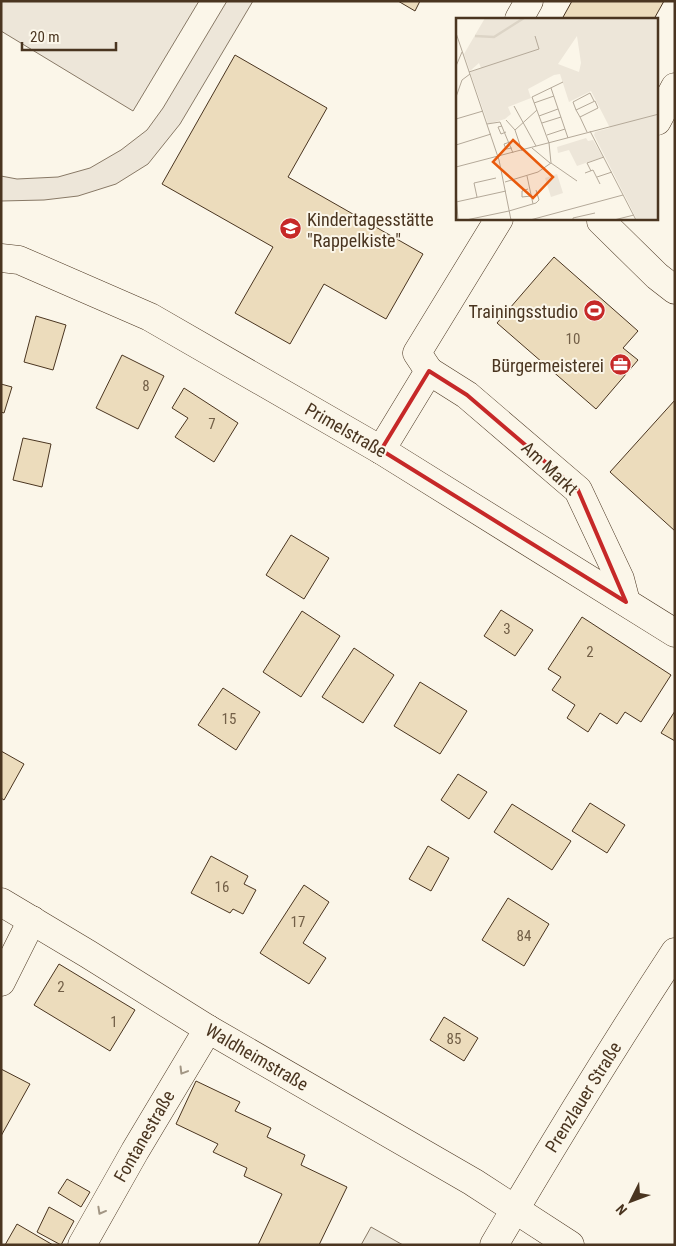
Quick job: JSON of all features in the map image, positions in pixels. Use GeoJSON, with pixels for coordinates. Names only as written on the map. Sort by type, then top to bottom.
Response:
{"type":"FeatureCollection","features":[{"type":"Feature","properties":{"kind":"street"},"geometry":{"type":"LineString","coordinates":[[520,18],[529,1]]}},
{"type":"Feature","properties":{"kind":"street"},"geometry":{"type":"LineString","coordinates":[[658,119],[675,87]]}},
{"type":"Feature","properties":{"kind":"street"},"geometry":{"type":"LineString","coordinates":[[381,450],[429,370],[417,353],[498,220]]}},
{"type":"Feature","properties":{"kind":"street"},"geometry":{"type":"LineString","coordinates":[[598,220],[657,276],[675,290]]}},
{"type":"Feature","properties":{"kind":"street","name":"Primelstraße"},"geometry":{"type":"LineString","coordinates":[[1,258],[19,260],[150,317],[381,450],[675,634]]}},
{"type":"Feature","properties":{"kind":"street","name":"Am Markt"},"geometry":{"type":"LineString","coordinates":[[429,370],[467,395],[578,490],[620,579],[626,602]]}},
{"type":"Feature","properties":{"kind":"street","name":"Waldheimstraße"},"geometry":{"type":"LineString","coordinates":[[1,902],[208,1029],[474,1182],[570,1245]]}},
{"type":"Feature","properties":{"kind":"street"},"geometry":{"type":"LineString","coordinates":[[1,982],[32,920]]}},
{"type":"Feature","properties":{"kind":"street","name":"Prenzlauer Straße"},"geometry":{"type":"LineString","coordinates":[[494,1245],[540,1166],[675,952]]}},
{"type":"Feature","properties":{"kind":"street","name":"Fontanestraße"},"geometry":{"type":"LineString","coordinates":[[82,1245],[135,1151],[208,1029]]}},
{"type":"Feature","properties":{"kind":"highlighted area"},"geometry":{"type":"Polygon","coordinates":[[[429,371],[467,395],[578,490],[626,602],[381,450],[429,371]]]}},
{"type":"Feature","properties":{"kind":"shaded area"},"geometry":{"type":"Polygon","coordinates":[[[1,1],[199,1],[133,111],[1,31],[1,1]]]}},
{"type":"Feature","properties":{"kind":"shaded area"},"geometry":{"type":"Polygon","coordinates":[[[227,1],[253,1],[180,124],[148,164],[116,184],[78,196],[44,200],[1,201],[1,176],[17,179],[58,177],[90,168],[121,150],[147,130],[163,108],[227,1]]]}},
{"type":"Feature","properties":{"kind":"shaded area"},"geometry":{"type":"Polygon","coordinates":[[[371,1227],[403,1245],[361,1245],[371,1227]]]}},
{"type":"Feature","properties":{"kind":"building"},"geometry":{"type":"Polygon","coordinates":[[[398,1],[420,1],[415,11],[398,1]]]}},
{"type":"Feature","properties":{"kind":"building"},"geometry":{"type":"Polygon","coordinates":[[[572,1],[664,1],[655,18],[563,18],[572,1]]]}},
{"type":"Feature","properties":{"kind":"building"},"geometry":{"type":"Polygon","coordinates":[[[235,55],[327,108],[288,177],[423,254],[386,319],[324,284],[290,344],[235,313],[273,247],[162,184],[235,55]]]}},
{"type":"Feature","properties":{"kind":"building"},"geometry":{"type":"Polygon","coordinates":[[[554,257],[638,331],[623,348],[638,360],[596,409],[497,323],[554,257]]]}},
{"type":"Feature","properties":{"kind":"building"},"geometry":{"type":"Polygon","coordinates":[[[36,316],[66,325],[53,370],[24,362],[36,316]]]}},
{"type":"Feature","properties":{"kind":"building"},"geometry":{"type":"Polygon","coordinates":[[[122,355],[164,376],[138,429],[96,408],[122,355]]]}},
{"type":"Feature","properties":{"kind":"building"},"geometry":{"type":"Polygon","coordinates":[[[1,384],[12,387],[4,413],[1,412],[1,384]]]}},
{"type":"Feature","properties":{"kind":"building"},"geometry":{"type":"Polygon","coordinates":[[[184,388],[238,423],[214,462],[175,437],[188,418],[172,408],[184,388]]]}},
{"type":"Feature","properties":{"kind":"building"},"geometry":{"type":"Polygon","coordinates":[[[675,400],[675,531],[610,472],[675,400]]]}},
{"type":"Feature","properties":{"kind":"building"},"geometry":{"type":"Polygon","coordinates":[[[23,438],[51,444],[42,487],[13,480],[23,438]]]}},
{"type":"Feature","properties":{"kind":"building"},"geometry":{"type":"Polygon","coordinates":[[[291,535],[329,558],[304,599],[266,575],[291,535]]]}},
{"type":"Feature","properties":{"kind":"building"},"geometry":{"type":"Polygon","coordinates":[[[501,610],[533,630],[515,656],[484,636],[501,610]]]}},
{"type":"Feature","properties":{"kind":"building"},"geometry":{"type":"Polygon","coordinates":[[[302,611],[340,636],[301,697],[263,672],[302,611]]]}},
{"type":"Feature","properties":{"kind":"building"},"geometry":{"type":"Polygon","coordinates":[[[582,617],[671,675],[641,722],[625,712],[617,724],[600,713],[588,732],[567,718],[575,705],[552,690],[561,677],[548,669],[582,617]]]}},
{"type":"Feature","properties":{"kind":"building"},"geometry":{"type":"Polygon","coordinates":[[[354,648],[394,675],[363,723],[322,697],[354,648]]]}},
{"type":"Feature","properties":{"kind":"building"},"geometry":{"type":"Polygon","coordinates":[[[420,682],[467,711],[440,754],[394,726],[420,682]]]}},
{"type":"Feature","properties":{"kind":"building"},"geometry":{"type":"Polygon","coordinates":[[[223,688],[260,712],[236,750],[198,725],[223,688]]]}},
{"type":"Feature","properties":{"kind":"building"},"geometry":{"type":"Polygon","coordinates":[[[675,711],[675,741],[661,733],[675,711]]]}},
{"type":"Feature","properties":{"kind":"building"},"geometry":{"type":"Polygon","coordinates":[[[1,751],[24,764],[4,800],[1,798],[1,751]]]}},
{"type":"Feature","properties":{"kind":"building"},"geometry":{"type":"Polygon","coordinates":[[[458,774],[487,792],[469,819],[441,800],[458,774]]]}},
{"type":"Feature","properties":{"kind":"building"},"geometry":{"type":"Polygon","coordinates":[[[590,803],[625,825],[607,853],[572,831],[590,803]]]}},
{"type":"Feature","properties":{"kind":"building"},"geometry":{"type":"Polygon","coordinates":[[[512,804],[571,841],[552,870],[494,832],[512,804]]]}},
{"type":"Feature","properties":{"kind":"building"},"geometry":{"type":"Polygon","coordinates":[[[428,846],[449,858],[431,891],[409,879],[428,846]]]}},
{"type":"Feature","properties":{"kind":"building"},"geometry":{"type":"Polygon","coordinates":[[[211,856],[248,876],[244,884],[256,890],[243,914],[233,909],[230,913],[191,893],[211,856]]]}},
{"type":"Feature","properties":{"kind":"building"},"geometry":{"type":"Polygon","coordinates":[[[304,885],[329,902],[303,943],[326,958],[309,984],[260,953],[304,885]]]}},
{"type":"Feature","properties":{"kind":"building"},"geometry":{"type":"Polygon","coordinates":[[[508,898],[549,924],[524,966],[482,940],[508,898]]]}},
{"type":"Feature","properties":{"kind":"building"},"geometry":{"type":"Polygon","coordinates":[[[59,964],[135,1010],[110,1051],[34,1005],[59,964]]]}},
{"type":"Feature","properties":{"kind":"building"},"geometry":{"type":"Polygon","coordinates":[[[444,1017],[478,1038],[464,1061],[430,1040],[444,1017]]]}},
{"type":"Feature","properties":{"kind":"building"},"geometry":{"type":"Polygon","coordinates":[[[1,1069],[30,1084],[1,1136],[1,1069]]]}},
{"type":"Feature","properties":{"kind":"building"},"geometry":{"type":"Polygon","coordinates":[[[196,1081],[240,1102],[235,1111],[271,1128],[267,1137],[305,1155],[301,1165],[347,1187],[319,1245],[258,1245],[282,1194],[244,1176],[247,1168],[213,1152],[218,1144],[176,1124],[196,1081]]]}},
{"type":"Feature","properties":{"kind":"building"},"geometry":{"type":"Polygon","coordinates":[[[67,1179],[90,1192],[81,1207],[58,1193],[67,1179]]]}},
{"type":"Feature","properties":{"kind":"building"},"geometry":{"type":"Polygon","coordinates":[[[49,1207],[74,1221],[61,1245],[37,1232],[49,1207]]]}},
{"type":"Feature","properties":{"kind":"building"},"geometry":{"type":"Polygon","coordinates":[[[17,1224],[53,1245],[5,1245],[17,1224]]]}},
{"type":"Feature","properties":{"kind":"place","name":"Kindertagesstätte \"Rappelkiste\""},"geometry":{"type":"Point","coordinates":[291,229]}},
{"type":"Feature","properties":{"kind":"place","name":"Trainingsstudio"},"geometry":{"type":"Point","coordinates":[594,311]}},
{"type":"Feature","properties":{"kind":"place","name":"Bürgermeisterei"},"geometry":{"type":"Point","coordinates":[620,365]}}]}
